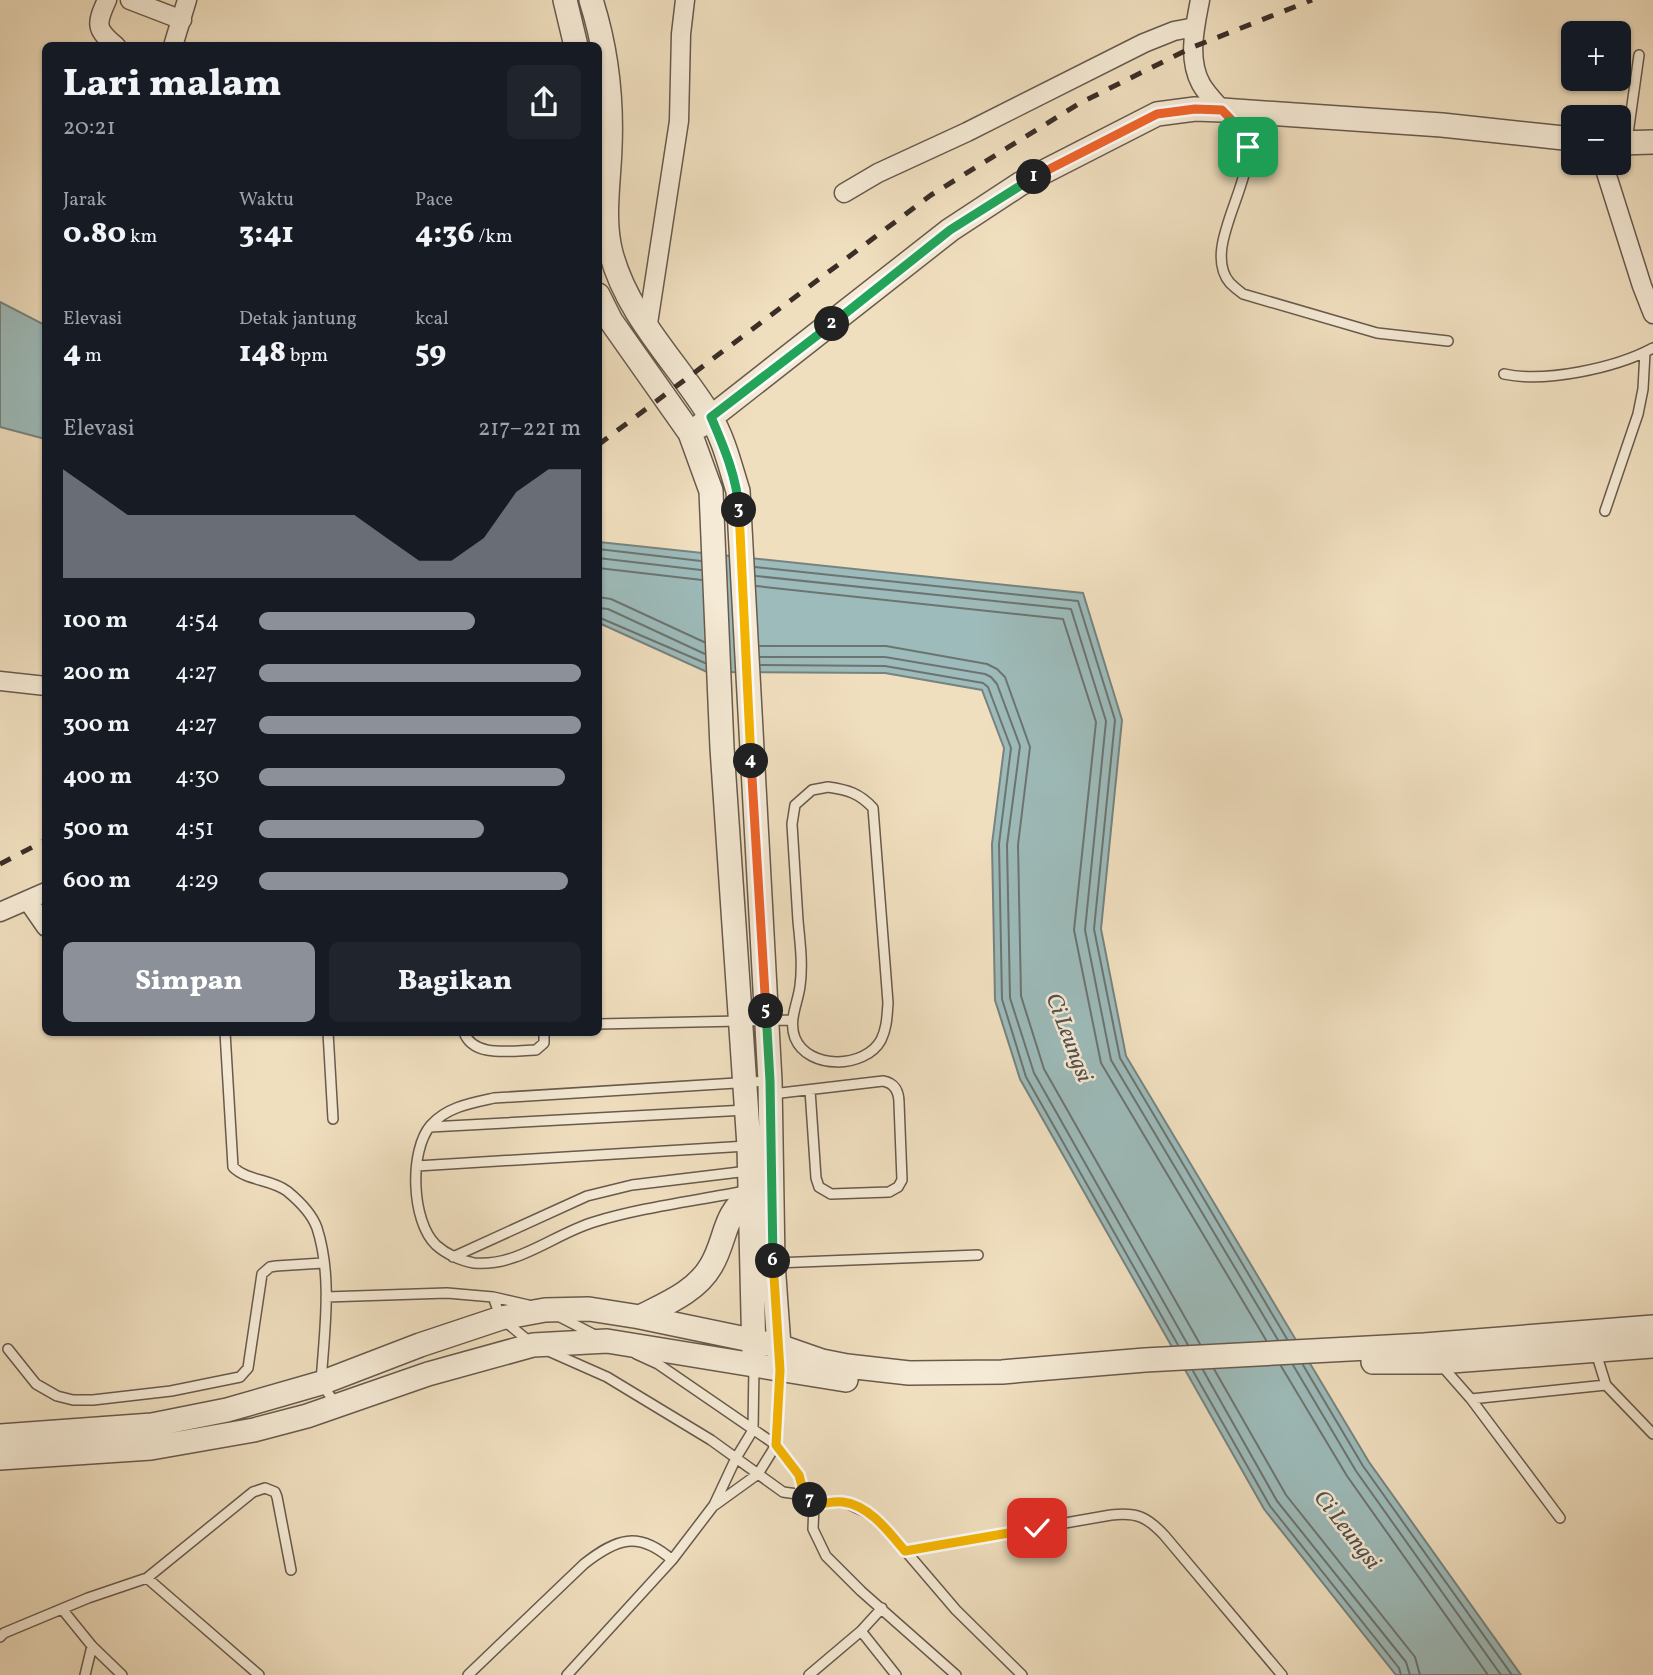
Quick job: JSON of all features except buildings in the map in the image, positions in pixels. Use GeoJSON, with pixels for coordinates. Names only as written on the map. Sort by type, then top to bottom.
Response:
{"type":"FeatureCollection","features":[{"type":"Feature","properties":{"kind":"street"},"geometry":{"type":"LineString","coordinates":[[107,0],[99,26],[101,34],[111,42]]}},
{"type":"Feature","properties":{"kind":"street"},"geometry":{"type":"LineString","coordinates":[[131,0],[182,20]]}},
{"type":"Feature","properties":{"kind":"street"},"geometry":{"type":"LineString","coordinates":[[174,42],[187,0]]}},
{"type":"Feature","properties":{"kind":"street"},"geometry":{"type":"LineString","coordinates":[[565,0],[575,42]]}},
{"type":"Feature","properties":{"kind":"street"},"geometry":{"type":"LineString","coordinates":[[591,0],[601,42]]}},
{"type":"Feature","properties":{"kind":"street"},"geometry":{"type":"LineString","coordinates":[[647,330],[679,121],[681,34],[685,0]]}},
{"type":"Feature","properties":{"kind":"street"},"geometry":{"type":"LineString","coordinates":[[1200,0],[1193,47],[1196,73],[1202,86],[1222,110]]}},
{"type":"Feature","properties":{"kind":"street"},"geometry":{"type":"LineString","coordinates":[[845,193],[878,173],[967,132],[1144,43],[1174,31],[1195,27]]}},
{"type":"Feature","properties":{"kind":"street"},"geometry":{"type":"LineString","coordinates":[[602,48],[610,108],[608,237],[616,268],[647,330],[711,417],[724,446],[738,491],[770,1088],[773,1263],[780,1370]]}},
{"type":"Feature","properties":{"kind":"street"},"geometry":{"type":"LineString","coordinates":[[690,433],[950,230],[1020,184],[1157,114],[1195,109],[1222,110],[1442,125],[1561,138]]}},
{"type":"Feature","properties":{"kind":"street"},"geometry":{"type":"LineString","coordinates":[[1631,143],[1653,142]]}},
{"type":"Feature","properties":{"kind":"street"},"geometry":{"type":"LineString","coordinates":[[1608,175],[1653,314]]}},
{"type":"Feature","properties":{"kind":"street"},"geometry":{"type":"LineString","coordinates":[[605,320],[690,433],[711,491],[722,748],[746,1083],[754,1366]]}},
{"type":"Feature","properties":{"kind":"street"},"geometry":{"type":"LineString","coordinates":[[0,681],[42,686]]}},
{"type":"Feature","properties":{"kind":"street"},"geometry":{"type":"LineString","coordinates":[[0,912],[42,894]]}},
{"type":"Feature","properties":{"kind":"street"},"geometry":{"type":"LineString","coordinates":[[28,901],[42,921]]}},
{"type":"Feature","properties":{"kind":"street"},"geometry":{"type":"LineString","coordinates":[[640,1317],[685,1292],[702,1279],[712,1265],[733,1210],[750,1185]]}},
{"type":"Feature","properties":{"kind":"street"},"geometry":{"type":"LineString","coordinates":[[0,1436],[152,1425],[227,1410],[321,1383],[420,1345],[497,1308],[589,1309],[640,1317],[779,1346],[822,1361],[909,1373],[1002,1372],[1338,1357],[1593,1341],[1653,1346]]}},
{"type":"Feature","properties":{"kind":"street"},"geometry":{"type":"LineString","coordinates":[[1338,1357],[1438,1362],[1593,1341],[1653,1327]]}},
{"type":"Feature","properties":{"kind":"street"},"geometry":{"type":"LineString","coordinates":[[0,1458],[151,1448],[254,1430],[307,1416],[428,1374],[533,1345],[607,1341],[872,1384],[1002,1383],[1145,1366]]}},
{"type":"Feature","properties":{"kind":"lane"},"geometry":{"type":"LineString","coordinates":[[1630,105],[1639,55]]}},
{"type":"Feature","properties":{"kind":"lane"},"geometry":{"type":"LineString","coordinates":[[1222,110],[1244,133],[1248,147],[1247,166],[1227,223],[1222,248],[1229,282],[1243,294],[1377,333],[1448,341]]}},
{"type":"Feature","properties":{"kind":"lane"},"geometry":{"type":"LineString","coordinates":[[1504,373],[1542,377],[1569,374],[1649,350],[1638,414],[1605,510]]}},
{"type":"Feature","properties":{"kind":"lane"},"geometry":{"type":"LineString","coordinates":[[828,787],[852,791],[863,797],[873,808],[888,1003],[887,1023],[880,1042],[868,1053],[847,1062],[823,1060],[804,1053],[795,1037],[792,1020],[800,988],[801,963],[792,824],[795,805],[812,790],[828,787]]}},
{"type":"Feature","properties":{"kind":"lane"},"geometry":{"type":"LineString","coordinates":[[602,1024],[792,1020]]}},
{"type":"Feature","properties":{"kind":"lane"},"geometry":{"type":"LineString","coordinates":[[225,1036],[232,1164],[235,1170],[243,1175],[284,1188],[304,1208],[317,1227],[326,1297],[321,1383],[336,1405]]}},
{"type":"Feature","properties":{"kind":"lane"},"geometry":{"type":"LineString","coordinates":[[328,1036],[332,1119]]}},
{"type":"Feature","properties":{"kind":"lane"},"geometry":{"type":"LineString","coordinates":[[466,1036],[475,1046],[491,1051],[536,1050],[544,1043],[544,1036]]}},
{"type":"Feature","properties":{"kind":"lane"},"geometry":{"type":"LineString","coordinates":[[750,1185],[591,1223],[500,1262],[471,1263],[453,1257],[435,1244],[427,1232],[415,1178],[422,1141],[430,1127],[443,1114],[494,1098],[746,1083],[770,1088],[810,1090],[883,1081],[896,1089],[900,1104],[902,1180],[898,1187],[889,1192],[831,1194],[819,1188],[810,1090]]}},
{"type":"Feature","properties":{"kind":"lane"},"geometry":{"type":"LineString","coordinates":[[430,1127],[747,1110]]}},
{"type":"Feature","properties":{"kind":"lane"},"geometry":{"type":"LineString","coordinates":[[417,1166],[749,1146]]}},
{"type":"Feature","properties":{"kind":"lane"},"geometry":{"type":"LineString","coordinates":[[453,1257],[536,1218],[598,1193],[632,1185],[750,1185]]}},
{"type":"Feature","properties":{"kind":"lane"},"geometry":{"type":"LineString","coordinates":[[773,1263],[978,1255]]}},
{"type":"Feature","properties":{"kind":"lane"},"geometry":{"type":"LineString","coordinates":[[8,1349],[36,1384],[57,1396],[73,1400],[171,1391],[240,1377],[248,1368],[262,1274],[270,1267],[323,1263]]}},
{"type":"Feature","properties":{"kind":"lane"},"geometry":{"type":"LineString","coordinates":[[326,1297],[447,1293],[497,1308],[533,1345],[607,1377],[710,1440],[783,1492],[804,1494]]}},
{"type":"Feature","properties":{"kind":"lane"},"geometry":{"type":"LineString","coordinates":[[545,1310],[658,1364],[776,1445],[799,1475],[804,1494],[814,1504],[813,1529],[826,1556],[861,1591],[956,1675]]}},
{"type":"Feature","properties":{"kind":"lane"},"geometry":{"type":"LineString","coordinates":[[1593,1341],[1606,1384],[1653,1434]]}},
{"type":"Feature","properties":{"kind":"lane"},"geometry":{"type":"LineString","coordinates":[[1438,1362],[1472,1399],[1560,1518]]}},
{"type":"Feature","properties":{"kind":"lane"},"geometry":{"type":"LineString","coordinates":[[566,1675],[672,1560],[714,1505],[736,1458],[753,1430],[754,1366]]}},
{"type":"Feature","properties":{"kind":"lane"},"geometry":{"type":"LineString","coordinates":[[714,1505],[758,1474],[776,1445],[780,1370]]}},
{"type":"Feature","properties":{"kind":"lane"},"geometry":{"type":"LineString","coordinates":[[1472,1399],[1606,1384]]}},
{"type":"Feature","properties":{"kind":"lane"},"geometry":{"type":"LineString","coordinates":[[0,1637],[62,1609],[147,1578],[232,1507],[253,1492],[265,1489],[275,1492],[277,1497],[290,1570]]}},
{"type":"Feature","properties":{"kind":"lane"},"geometry":{"type":"LineString","coordinates":[[814,1504],[844,1502],[862,1509],[891,1534],[956,1610],[1022,1675]]}},
{"type":"Feature","properties":{"kind":"lane"},"geometry":{"type":"LineString","coordinates":[[905,1551],[1111,1515],[1140,1516],[1151,1521],[1164,1535],[1282,1675]]}},
{"type":"Feature","properties":{"kind":"lane"},"geometry":{"type":"LineString","coordinates":[[468,1675],[574,1573],[604,1548],[623,1542],[647,1542],[672,1560]]}},
{"type":"Feature","properties":{"kind":"lane"},"geometry":{"type":"LineString","coordinates":[[147,1578],[259,1675]]}},
{"type":"Feature","properties":{"kind":"lane"},"geometry":{"type":"LineString","coordinates":[[809,1675],[882,1608]]}},
{"type":"Feature","properties":{"kind":"lane"},"geometry":{"type":"LineString","coordinates":[[62,1609],[92,1646],[122,1675]]}},
{"type":"Feature","properties":{"kind":"lane"},"geometry":{"type":"LineString","coordinates":[[860,1630],[896,1675]]}},
{"type":"Feature","properties":{"kind":"lane"},"geometry":{"type":"LineString","coordinates":[[85,1675],[92,1646]]}},
{"type":"Feature","properties":{"kind":"water"},"geometry":{"type":"Polygon","coordinates":[[[0,302],[42,323],[42,438],[0,427],[0,302]]]}},
{"type":"Feature","properties":{"kind":"water","name":"Ci Leungsi"},"geometry":{"type":"Polygon","coordinates":[[[602,542],[1083,593],[1122,720],[1101,929],[1126,1056],[1369,1462],[1521,1675],[1396,1675],[1264,1509],[1020,1079],[995,1000],[992,844],[1004,748],[982,690],[885,673],[707,672],[602,624],[602,542]]]}},
{"type":"Feature","properties":{"kind":"railway"},"geometry":{"type":"LineString","coordinates":[[602,442],[931,195],[1080,103],[1193,47],[1312,0]]}},
{"type":"Feature","properties":{"kind":"railway"},"geometry":{"type":"LineString","coordinates":[[0,864],[42,842]]}},
{"type":"Feature","properties":{"kind":"route"},"geometry":{"type":"LineString","coordinates":[[1037,1528],[905,1551],[891,1534],[862,1509],[844,1502],[814,1504],[804,1494],[799,1475],[776,1445],[780,1370],[773,1263],[770,1081],[738,491],[724,446],[711,417],[950,230],[986,205],[1020,184],[1144,120],[1169,111],[1222,110],[1244,133],[1248,147]]}}]}
